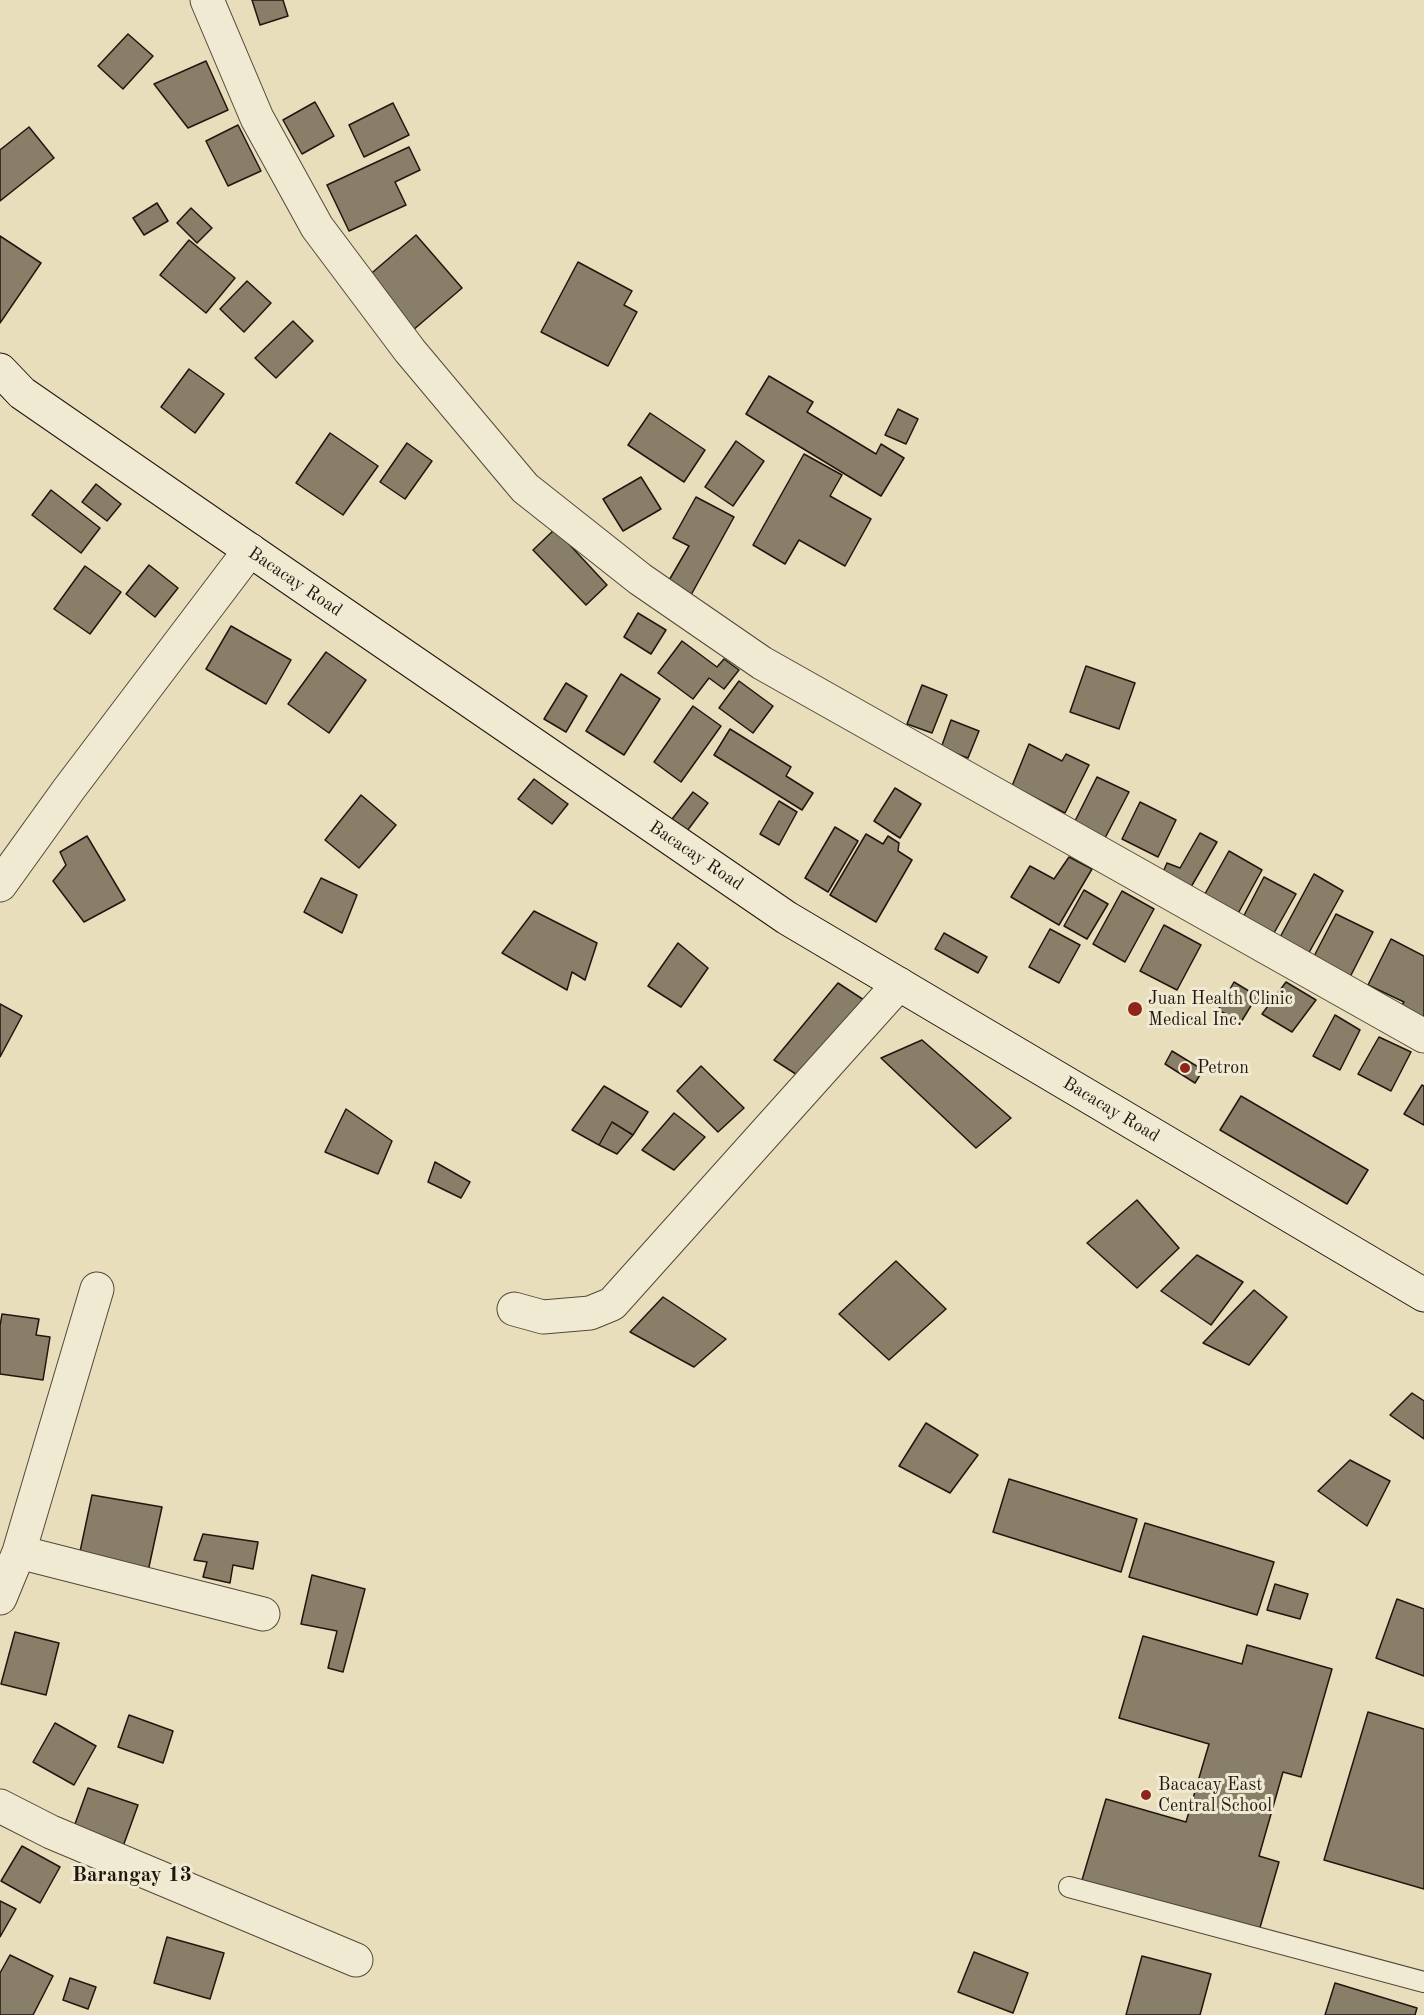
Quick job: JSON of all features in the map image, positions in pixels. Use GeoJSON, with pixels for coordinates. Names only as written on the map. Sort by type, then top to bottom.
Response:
{"type":"FeatureCollection","features":[{"type":"Feature","properties":{"kind":"street"},"geometry":{"type":"LineString","coordinates":[[207,0],[257,118],[317,227],[410,351],[525,488],[640,579],[762,663],[1424,1036]]}},
{"type":"Feature","properties":{"kind":"street","name":"Bacacay Road"},"geometry":{"type":"LineString","coordinates":[[0,370],[22,393],[787,918],[1424,1295]]}},
{"type":"Feature","properties":{"kind":"street"},"geometry":{"type":"LineString","coordinates":[[0,885],[69,789],[250,550]]}},
{"type":"Feature","properties":{"kind":"street"},"geometry":{"type":"LineString","coordinates":[[514,1309],[543,1317],[590,1313],[612,1304],[899,984]]}},
{"type":"Feature","properties":{"kind":"street"},"geometry":{"type":"LineString","coordinates":[[0,1598],[19,1551],[98,1289]]}},
{"type":"Feature","properties":{"kind":"street"},"geometry":{"type":"LineString","coordinates":[[19,1551],[263,1614]]}},
{"type":"Feature","properties":{"kind":"street"},"geometry":{"type":"LineString","coordinates":[[0,1806],[51,1832],[356,1960]]}},
{"type":"Feature","properties":{"kind":"lane"},"geometry":{"type":"LineString","coordinates":[[1069,1887],[1424,1982]]}},
{"type":"Feature","properties":{"kind":"building"},"geometry":{"type":"Polygon","coordinates":[[[252,0],[283,0],[288,16],[260,25],[252,0]]]}},
{"type":"Feature","properties":{"kind":"building"},"geometry":{"type":"Polygon","coordinates":[[[128,34],[153,56],[123,89],[98,66],[128,34]]]}},
{"type":"Feature","properties":{"kind":"building"},"geometry":{"type":"Polygon","coordinates":[[[206,61],[228,110],[188,128],[154,84],[206,61]]]}},
{"type":"Feature","properties":{"kind":"building"},"geometry":{"type":"Polygon","coordinates":[[[315,102],[334,136],[302,154],[283,120],[315,102]]]}},
{"type":"Feature","properties":{"kind":"building"},"geometry":{"type":"Polygon","coordinates":[[[393,103],[409,135],[364,157],[349,125],[393,103]]]}},
{"type":"Feature","properties":{"kind":"building"},"geometry":{"type":"Polygon","coordinates":[[[238,125],[261,171],[228,186],[206,141],[238,125]]]}},
{"type":"Feature","properties":{"kind":"building"},"geometry":{"type":"Polygon","coordinates":[[[29,127],[54,158],[0,201],[0,150],[29,127]]]}},
{"type":"Feature","properties":{"kind":"building"},"geometry":{"type":"Polygon","coordinates":[[[409,147],[420,170],[395,182],[406,205],[349,231],[327,185],[409,147]]]}},
{"type":"Feature","properties":{"kind":"building"},"geometry":{"type":"Polygon","coordinates":[[[157,203],[168,221],[144,235],[133,218],[157,203]]]}},
{"type":"Feature","properties":{"kind":"building"},"geometry":{"type":"Polygon","coordinates":[[[191,208],[212,228],[197,243],[177,223],[191,208]]]}},
{"type":"Feature","properties":{"kind":"building"},"geometry":{"type":"Polygon","coordinates":[[[416,235],[462,288],[412,331],[366,278],[416,235]]]}},
{"type":"Feature","properties":{"kind":"building"},"geometry":{"type":"Polygon","coordinates":[[[0,236],[41,263],[0,323],[0,236]]]}},
{"type":"Feature","properties":{"kind":"building"},"geometry":{"type":"Polygon","coordinates":[[[189,240],[235,278],[206,313],[160,275],[189,240]]]}},
{"type":"Feature","properties":{"kind":"building"},"geometry":{"type":"Polygon","coordinates":[[[578,262],[632,291],[624,305],[637,312],[608,366],[541,332],[578,262]]]}},
{"type":"Feature","properties":{"kind":"building"},"geometry":{"type":"Polygon","coordinates":[[[247,281],[271,303],[244,332],[220,309],[247,281]]]}},
{"type":"Feature","properties":{"kind":"building"},"geometry":{"type":"Polygon","coordinates":[[[293,321],[313,341],[276,378],[255,358],[293,321]]]}},
{"type":"Feature","properties":{"kind":"building"},"geometry":{"type":"Polygon","coordinates":[[[189,369],[224,394],[195,433],[161,407],[189,369]]]}},
{"type":"Feature","properties":{"kind":"building"},"geometry":{"type":"Polygon","coordinates":[[[769,376],[813,402],[807,412],[876,454],[881,444],[904,458],[881,496],[746,414],[769,376]]]}},
{"type":"Feature","properties":{"kind":"building"},"geometry":{"type":"Polygon","coordinates":[[[898,409],[918,419],[906,444],[885,435],[898,409]]]}},
{"type":"Feature","properties":{"kind":"building"},"geometry":{"type":"Polygon","coordinates":[[[650,413],[705,450],[684,482],[628,445],[650,413]]]}},
{"type":"Feature","properties":{"kind":"building"},"geometry":{"type":"Polygon","coordinates":[[[330,433],[378,466],[343,515],[296,483],[330,433]]]}},
{"type":"Feature","properties":{"kind":"building"},"geometry":{"type":"Polygon","coordinates":[[[736,441],[764,461],[733,506],[705,487],[736,441]]]}},
{"type":"Feature","properties":{"kind":"building"},"geometry":{"type":"Polygon","coordinates":[[[407,443],[432,461],[405,499],[380,482],[407,443]]]}},
{"type":"Feature","properties":{"kind":"building"},"geometry":{"type":"Polygon","coordinates":[[[804,454],[842,475],[830,496],[871,519],[845,566],[799,540],[785,564],[753,545],[804,454]]]}},
{"type":"Feature","properties":{"kind":"building"},"geometry":{"type":"Polygon","coordinates":[[[641,477],[661,509],[623,531],[603,499],[641,477]]]}},
{"type":"Feature","properties":{"kind":"building"},"geometry":{"type":"Polygon","coordinates":[[[96,484],[121,504],[107,521],[82,502],[96,484]]]}},
{"type":"Feature","properties":{"kind":"building"},"geometry":{"type":"Polygon","coordinates":[[[51,490],[100,528],[81,553],[32,515],[51,490]]]}},
{"type":"Feature","properties":{"kind":"building"},"geometry":{"type":"Polygon","coordinates":[[[696,497],[734,517],[691,595],[668,582],[689,546],[673,538],[696,497]]]}},
{"type":"Feature","properties":{"kind":"building"},"geometry":{"type":"Polygon","coordinates":[[[555,529],[607,585],[586,605],[533,550],[555,529]]]}},
{"type":"Feature","properties":{"kind":"building"},"geometry":{"type":"Polygon","coordinates":[[[149,565],[178,588],[155,617],[126,594],[149,565]]]}},
{"type":"Feature","properties":{"kind":"building"},"geometry":{"type":"Polygon","coordinates":[[[85,566],[121,592],[90,634],[54,609],[85,566]]]}},
{"type":"Feature","properties":{"kind":"building"},"geometry":{"type":"Polygon","coordinates":[[[638,613],[666,630],[651,654],[624,637],[638,613]]]}},
{"type":"Feature","properties":{"kind":"building"},"geometry":{"type":"Polygon","coordinates":[[[231,626],[291,660],[266,704],[206,669],[231,626]]]}},
{"type":"Feature","properties":{"kind":"building"},"geometry":{"type":"Polygon","coordinates":[[[682,641],[717,667],[724,659],[739,670],[724,689],[709,678],[693,699],[658,673],[682,641]]]}},
{"type":"Feature","properties":{"kind":"building"},"geometry":{"type":"Polygon","coordinates":[[[326,652],[366,680],[329,733],[288,704],[326,652]]]}},
{"type":"Feature","properties":{"kind":"building"},"geometry":{"type":"Polygon","coordinates":[[[1086,666],[1135,683],[1119,729],[1070,712],[1086,666]]]}},
{"type":"Feature","properties":{"kind":"building"},"geometry":{"type":"Polygon","coordinates":[[[621,674],[660,699],[624,755],[586,731],[621,674]]]}},
{"type":"Feature","properties":{"kind":"building"},"geometry":{"type":"Polygon","coordinates":[[[739,681],[773,706],[753,733],[719,708],[739,681]]]}},
{"type":"Feature","properties":{"kind":"building"},"geometry":{"type":"Polygon","coordinates":[[[566,683],[587,696],[566,732],[544,719],[566,683]]]}},
{"type":"Feature","properties":{"kind":"building"},"geometry":{"type":"Polygon","coordinates":[[[922,685],[947,695],[932,733],[907,724],[922,685]]]}},
{"type":"Feature","properties":{"kind":"building"},"geometry":{"type":"Polygon","coordinates":[[[693,706],[721,726],[681,782],[654,762],[693,706]]]}},
{"type":"Feature","properties":{"kind":"building"},"geometry":{"type":"Polygon","coordinates":[[[951,720],[979,731],[968,758],[941,748],[951,720]]]}},
{"type":"Feature","properties":{"kind":"building"},"geometry":{"type":"Polygon","coordinates":[[[730,729],[791,767],[786,776],[813,793],[802,810],[714,755],[730,729]]]}},
{"type":"Feature","properties":{"kind":"building"},"geometry":{"type":"Polygon","coordinates":[[[1029,744],[1062,761],[1066,754],[1089,765],[1065,813],[1012,786],[1029,744]]]}},
{"type":"Feature","properties":{"kind":"building"},"geometry":{"type":"Polygon","coordinates":[[[1097,777],[1129,792],[1104,840],[1074,823],[1097,777]]]}},
{"type":"Feature","properties":{"kind":"building"},"geometry":{"type":"Polygon","coordinates":[[[534,779],[568,804],[552,824],[518,799],[534,779]]]}},
{"type":"Feature","properties":{"kind":"building"},"geometry":{"type":"Polygon","coordinates":[[[895,788],[921,804],[900,838],[874,821],[895,788]]]}},
{"type":"Feature","properties":{"kind":"building"},"geometry":{"type":"Polygon","coordinates":[[[693,792],[708,803],[687,831],[672,819],[693,792]]]}},
{"type":"Feature","properties":{"kind":"building"},"geometry":{"type":"Polygon","coordinates":[[[361,795],[396,825],[359,868],[325,840],[361,795]]]}},
{"type":"Feature","properties":{"kind":"building"},"geometry":{"type":"Polygon","coordinates":[[[779,801],[797,812],[779,845],[760,834],[779,801]]]}},
{"type":"Feature","properties":{"kind":"building"},"geometry":{"type":"Polygon","coordinates":[[[1140,802],[1176,820],[1158,857],[1122,839],[1140,802]]]}},
{"type":"Feature","properties":{"kind":"building"},"geometry":{"type":"Polygon","coordinates":[[[835,827],[858,841],[828,892],[805,878],[835,827]]]}},
{"type":"Feature","properties":{"kind":"building"},"geometry":{"type":"Polygon","coordinates":[[[1200,833],[1217,842],[1191,887],[1163,872],[1167,863],[1180,868],[1200,833]]]}},
{"type":"Feature","properties":{"kind":"building"},"geometry":{"type":"Polygon","coordinates":[[[866,834],[883,844],[888,836],[899,843],[898,851],[912,860],[876,922],[830,895],[866,834]]]}},
{"type":"Feature","properties":{"kind":"building"},"geometry":{"type":"Polygon","coordinates":[[[87,836],[125,900],[84,922],[53,881],[66,865],[60,852],[87,836]]]}},
{"type":"Feature","properties":{"kind":"building"},"geometry":{"type":"Polygon","coordinates":[[[1229,851],[1262,870],[1235,919],[1201,901],[1229,851]]]}},
{"type":"Feature","properties":{"kind":"building"},"geometry":{"type":"Polygon","coordinates":[[[1069,857],[1092,869],[1059,925],[1011,897],[1030,866],[1054,879],[1069,857]]]}},
{"type":"Feature","properties":{"kind":"building"},"geometry":{"type":"Polygon","coordinates":[[[1314,874],[1343,891],[1306,958],[1278,941],[1314,874]]]}},
{"type":"Feature","properties":{"kind":"building"},"geometry":{"type":"Polygon","coordinates":[[[1264,877],[1296,894],[1270,940],[1240,923],[1264,877]]]}},
{"type":"Feature","properties":{"kind":"building"},"geometry":{"type":"Polygon","coordinates":[[[321,878],[357,895],[342,933],[304,912],[321,878]]]}},
{"type":"Feature","properties":{"kind":"building"},"geometry":{"type":"Polygon","coordinates":[[[1084,890],[1108,904],[1087,939],[1064,926],[1084,890]]]}},
{"type":"Feature","properties":{"kind":"building"},"geometry":{"type":"Polygon","coordinates":[[[1122,891],[1154,909],[1125,962],[1093,944],[1122,891]]]}},
{"type":"Feature","properties":{"kind":"building"},"geometry":{"type":"Polygon","coordinates":[[[534,911],[597,943],[585,980],[572,972],[567,990],[502,953],[534,911]]]}},
{"type":"Feature","properties":{"kind":"building"},"geometry":{"type":"Polygon","coordinates":[[[1336,914],[1373,932],[1348,981],[1312,960],[1336,914]]]}},
{"type":"Feature","properties":{"kind":"building"},"geometry":{"type":"Polygon","coordinates":[[[1164,925],[1201,945],[1177,990],[1140,971],[1164,925]]]}},
{"type":"Feature","properties":{"kind":"building"},"geometry":{"type":"Polygon","coordinates":[[[1050,929],[1080,945],[1059,983],[1029,967],[1050,929]]]}},
{"type":"Feature","properties":{"kind":"building"},"geometry":{"type":"Polygon","coordinates":[[[944,933],[987,957],[978,973],[935,949],[944,933]]]}},
{"type":"Feature","properties":{"kind":"building"},"geometry":{"type":"Polygon","coordinates":[[[1391,939],[1424,956],[1424,1021],[1399,1009],[1404,1002],[1368,985],[1391,939]]]}},
{"type":"Feature","properties":{"kind":"building"},"geometry":{"type":"Polygon","coordinates":[[[678,943],[708,968],[681,1007],[648,986],[678,943]]]}},
{"type":"Feature","properties":{"kind":"building"},"geometry":{"type":"Polygon","coordinates":[[[1234,982],[1257,996],[1241,1022],[1218,1010],[1234,982]]]}},
{"type":"Feature","properties":{"kind":"building"},"geometry":{"type":"Polygon","coordinates":[[[1286,982],[1316,1000],[1292,1032],[1262,1014],[1286,982]]]}},
{"type":"Feature","properties":{"kind":"building"},"geometry":{"type":"Polygon","coordinates":[[[838,983],[867,1002],[802,1078],[774,1060],[838,983]]]}},
{"type":"Feature","properties":{"kind":"building"},"geometry":{"type":"Polygon","coordinates":[[[0,1004],[22,1016],[0,1057],[0,1004]]]}},
{"type":"Feature","properties":{"kind":"building"},"geometry":{"type":"Polygon","coordinates":[[[1335,1015],[1360,1030],[1340,1070],[1313,1056],[1335,1015]]]}},
{"type":"Feature","properties":{"kind":"building"},"geometry":{"type":"Polygon","coordinates":[[[1379,1037],[1411,1052],[1391,1091],[1358,1074],[1379,1037]]]}},
{"type":"Feature","properties":{"kind":"building"},"geometry":{"type":"Polygon","coordinates":[[[922,1040],[1011,1118],[976,1148],[881,1058],[922,1040]]]}},
{"type":"Feature","properties":{"kind":"building"},"geometry":{"type":"Polygon","coordinates":[[[1172,1051],[1203,1070],[1195,1083],[1165,1064],[1172,1051]]]}},
{"type":"Feature","properties":{"kind":"building"},"geometry":{"type":"Polygon","coordinates":[[[701,1066],[744,1108],[718,1132],[677,1091],[701,1066]]]}},
{"type":"Feature","properties":{"kind":"building"},"geometry":{"type":"Polygon","coordinates":[[[1422,1085],[1424,1086],[1424,1125],[1404,1114],[1422,1085]]]}},
{"type":"Feature","properties":{"kind":"building"},"geometry":{"type":"Polygon","coordinates":[[[604,1086],[648,1112],[633,1135],[612,1122],[599,1145],[572,1130],[604,1086]]]}},
{"type":"Feature","properties":{"kind":"building"},"geometry":{"type":"Polygon","coordinates":[[[1241,1096],[1368,1170],[1347,1204],[1220,1130],[1241,1096]]]}},
{"type":"Feature","properties":{"kind":"building"},"geometry":{"type":"Polygon","coordinates":[[[346,1109],[392,1141],[378,1174],[325,1152],[346,1109]]]}},
{"type":"Feature","properties":{"kind":"building"},"geometry":{"type":"Polygon","coordinates":[[[674,1113],[705,1137],[674,1170],[642,1150],[674,1113]]]}},
{"type":"Feature","properties":{"kind":"building"},"geometry":{"type":"Polygon","coordinates":[[[612,1122],[633,1135],[617,1154],[599,1145],[612,1122]]]}},
{"type":"Feature","properties":{"kind":"building"},"geometry":{"type":"Polygon","coordinates":[[[435,1162],[470,1182],[461,1198],[428,1182],[435,1162]]]}},
{"type":"Feature","properties":{"kind":"building"},"geometry":{"type":"Polygon","coordinates":[[[1137,1200],[1179,1248],[1137,1288],[1087,1243],[1137,1200]]]}},
{"type":"Feature","properties":{"kind":"building"},"geometry":{"type":"Polygon","coordinates":[[[1197,1255],[1243,1282],[1211,1325],[1161,1291],[1197,1255]]]}},
{"type":"Feature","properties":{"kind":"building"},"geometry":{"type":"Polygon","coordinates":[[[896,1261],[946,1309],[889,1360],[839,1314],[896,1261]]]}},
{"type":"Feature","properties":{"kind":"building"},"geometry":{"type":"Polygon","coordinates":[[[1254,1290],[1287,1317],[1249,1365],[1203,1343],[1254,1290]]]}},
{"type":"Feature","properties":{"kind":"building"},"geometry":{"type":"Polygon","coordinates":[[[663,1297],[726,1339],[694,1367],[630,1332],[663,1297]]]}},
{"type":"Feature","properties":{"kind":"building"},"geometry":{"type":"Polygon","coordinates":[[[2,1314],[39,1319],[36,1335],[50,1337],[43,1380],[0,1374],[2,1314]]]}},
{"type":"Feature","properties":{"kind":"building"},"geometry":{"type":"Polygon","coordinates":[[[1412,1393],[1424,1401],[1424,1439],[1390,1415],[1412,1393]]]}},
{"type":"Feature","properties":{"kind":"building"},"geometry":{"type":"Polygon","coordinates":[[[926,1423],[978,1455],[950,1493],[899,1466],[926,1423]]]}},
{"type":"Feature","properties":{"kind":"building"},"geometry":{"type":"Polygon","coordinates":[[[1350,1460],[1390,1481],[1367,1526],[1318,1491],[1350,1460]]]}},
{"type":"Feature","properties":{"kind":"building"},"geometry":{"type":"Polygon","coordinates":[[[1009,1479],[1137,1519],[1121,1572],[993,1532],[1009,1479]]]}},
{"type":"Feature","properties":{"kind":"building"},"geometry":{"type":"Polygon","coordinates":[[[92,1495],[162,1507],[147,1576],[78,1561],[92,1495]]]}},
{"type":"Feature","properties":{"kind":"building"},"geometry":{"type":"Polygon","coordinates":[[[1145,1523],[1274,1562],[1257,1615],[1129,1577],[1145,1523]]]}},
{"type":"Feature","properties":{"kind":"building"},"geometry":{"type":"Polygon","coordinates":[[[203,1534],[258,1542],[253,1569],[233,1565],[230,1583],[203,1577],[207,1562],[194,1560],[203,1534]]]}},
{"type":"Feature","properties":{"kind":"building"},"geometry":{"type":"Polygon","coordinates":[[[312,1575],[365,1589],[343,1672],[328,1668],[337,1631],[301,1624],[312,1575]]]}},
{"type":"Feature","properties":{"kind":"building"},"geometry":{"type":"Polygon","coordinates":[[[1275,1584],[1308,1594],[1300,1619],[1267,1610],[1275,1584]]]}},
{"type":"Feature","properties":{"kind":"building"},"geometry":{"type":"Polygon","coordinates":[[[1397,1599],[1424,1609],[1424,1676],[1376,1658],[1397,1599]]]}},
{"type":"Feature","properties":{"kind":"building"},"geometry":{"type":"Polygon","coordinates":[[[15,1632],[59,1643],[46,1695],[1,1684],[15,1632]]]}},
{"type":"Feature","properties":{"kind":"building"},"geometry":{"type":"Polygon","coordinates":[[[1143,1636],[1242,1664],[1247,1645],[1332,1669],[1301,1777],[1283,1772],[1259,1856],[1279,1862],[1259,1931],[1082,1880],[1106,1799],[1186,1822],[1209,1744],[1119,1718],[1143,1636]]]}},
{"type":"Feature","properties":{"kind":"building"},"geometry":{"type":"Polygon","coordinates":[[[1368,1712],[1424,1729],[1424,1889],[1324,1860],[1368,1712]]]}},
{"type":"Feature","properties":{"kind":"building"},"geometry":{"type":"Polygon","coordinates":[[[129,1715],[173,1731],[163,1763],[118,1747],[129,1715]]]}},
{"type":"Feature","properties":{"kind":"building"},"geometry":{"type":"Polygon","coordinates":[[[55,1723],[96,1746],[74,1785],[33,1762],[55,1723]]]}},
{"type":"Feature","properties":{"kind":"building"},"geometry":{"type":"Polygon","coordinates":[[[88,1788],[138,1805],[121,1852],[71,1835],[88,1788]]]}},
{"type":"Feature","properties":{"kind":"building"},"geometry":{"type":"Polygon","coordinates":[[[22,1846],[60,1867],[40,1903],[1,1881],[22,1846]]]}},
{"type":"Feature","properties":{"kind":"building"},"geometry":{"type":"Polygon","coordinates":[[[0,1901],[16,1909],[0,1937],[0,1901]]]}},
{"type":"Feature","properties":{"kind":"building"},"geometry":{"type":"Polygon","coordinates":[[[167,1937],[224,1953],[210,1999],[154,1983],[167,1937]]]}},
{"type":"Feature","properties":{"kind":"building"},"geometry":{"type":"Polygon","coordinates":[[[974,1952],[1028,1973],[1013,2013],[958,1992],[974,1952]]]}},
{"type":"Feature","properties":{"kind":"building"},"geometry":{"type":"Polygon","coordinates":[[[10,1955],[53,1976],[33,2015],[0,2015],[0,1973],[10,1955]]]}},
{"type":"Feature","properties":{"kind":"building"},"geometry":{"type":"Polygon","coordinates":[[[1142,1956],[1211,1974],[1200,2015],[1126,2015],[1142,1956]]]}},
{"type":"Feature","properties":{"kind":"building"},"geometry":{"type":"Polygon","coordinates":[[[70,1978],[96,1987],[88,2009],[63,2000],[70,1978]]]}},
{"type":"Feature","properties":{"kind":"building"},"geometry":{"type":"Polygon","coordinates":[[[1335,1983],[1417,2008],[1415,2015],[1325,2015],[1335,1983]]]}},
{"type":"Feature","properties":{"kind":"place","name":"Juan Health Clinic Medical Inc."},"geometry":{"type":"Point","coordinates":[1135,1009]}},
{"type":"Feature","properties":{"kind":"place","name":"Petron"},"geometry":{"type":"Point","coordinates":[1185,1068]}},
{"type":"Feature","properties":{"kind":"place","name":"Bacacay East Central School"},"geometry":{"type":"Point","coordinates":[1146,1795]}},
{"type":"Feature","properties":{"kind":"district","name":"Barangay 13"},"geometry":{"type":"Point","coordinates":[132,1875]}}]}
